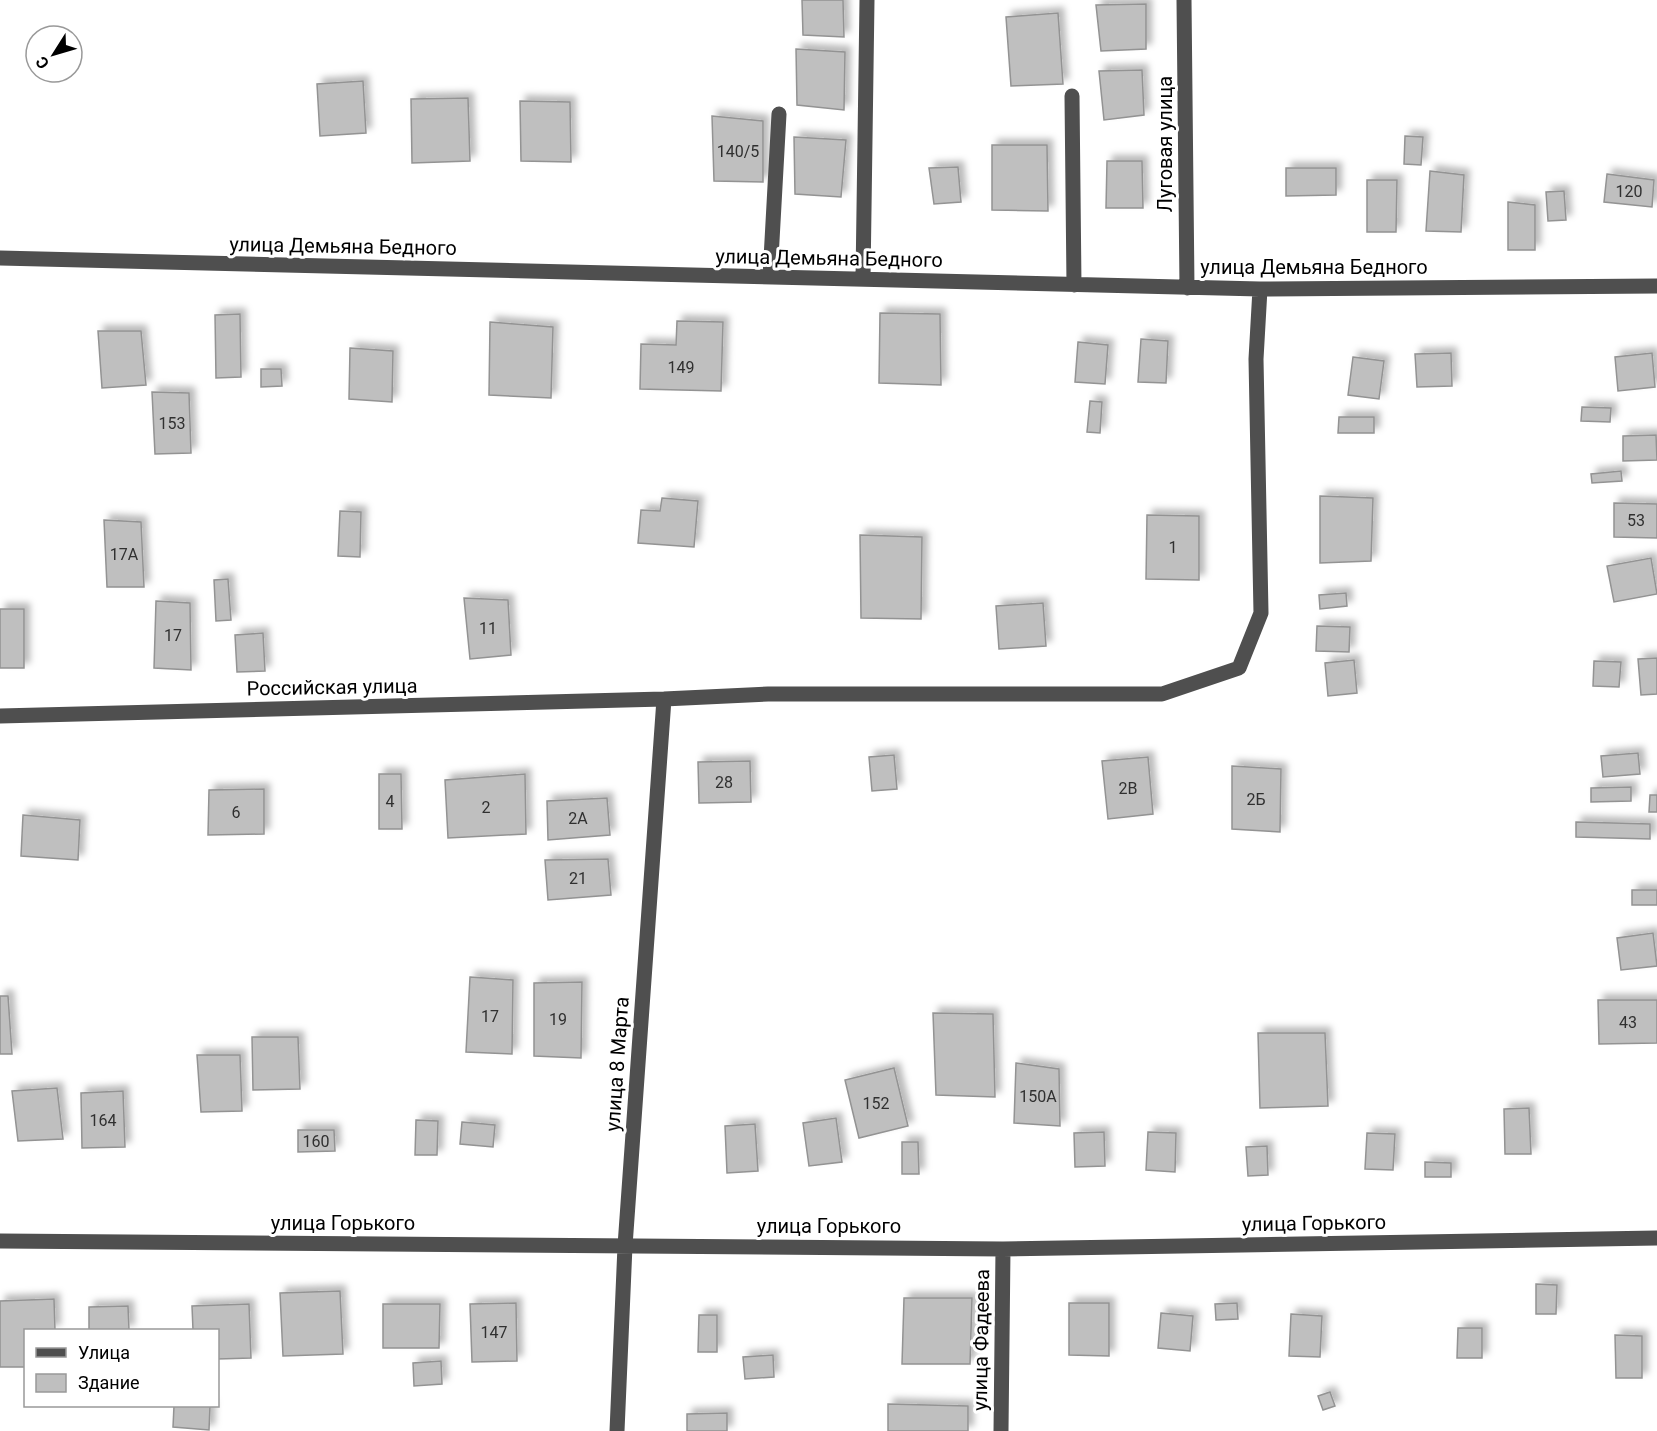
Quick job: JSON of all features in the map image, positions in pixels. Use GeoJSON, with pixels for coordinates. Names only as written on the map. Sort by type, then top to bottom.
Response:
{"type":"FeatureCollection","features":[{"type":"Feature","properties":{"kind":"street"},"geometry":{"type":"LineString","coordinates":[[863,279],[867,0]]}},
{"type":"Feature","properties":{"kind":"street","name":"Луговая улица"},"geometry":{"type":"LineString","coordinates":[[1185,0],[1187,288]]}},
{"type":"Feature","properties":{"kind":"street"},"geometry":{"type":"LineString","coordinates":[[1072,96],[1074,285]]}},
{"type":"Feature","properties":{"kind":"street"},"geometry":{"type":"LineString","coordinates":[[770,277],[779,114]]}},
{"type":"Feature","properties":{"kind":"street","name":"улица Демьяна Бедного"},"geometry":{"type":"LineString","coordinates":[[0,258],[1260,290],[1657,286]]}},
{"type":"Feature","properties":{"kind":"street","name":"Российская улица"},"geometry":{"type":"LineString","coordinates":[[0,716],[664,699],[768,694],[1162,694],[1239,668],[1261,613],[1256,359],[1260,290]]}},
{"type":"Feature","properties":{"kind":"street","name":"улица 8 Марта"},"geometry":{"type":"LineString","coordinates":[[617,1431],[625,1246],[664,699]]}},
{"type":"Feature","properties":{"kind":"street","name":"улица Горького"},"geometry":{"type":"LineString","coordinates":[[0,1241],[1003,1249],[1657,1238]]}},
{"type":"Feature","properties":{"kind":"street","name":"улица Фадеева"},"geometry":{"type":"LineString","coordinates":[[1001,1431],[1003,1249]]}},
{"type":"Feature","properties":{"kind":"building"},"geometry":{"type":"Polygon","coordinates":[[[802,0],[843,0],[844,37],[803,35],[802,0]]]}},
{"type":"Feature","properties":{"kind":"building"},"geometry":{"type":"Polygon","coordinates":[[[1146,4],[1146,49],[1101,51],[1096,5],[1146,4]]]}},
{"type":"Feature","properties":{"kind":"building"},"geometry":{"type":"Polygon","coordinates":[[[1058,13],[1063,84],[1011,86],[1006,17],[1058,13]]]}},
{"type":"Feature","properties":{"kind":"building"},"geometry":{"type":"Polygon","coordinates":[[[796,49],[845,52],[844,110],[797,105],[796,49]]]}},
{"type":"Feature","properties":{"kind":"building"},"geometry":{"type":"Polygon","coordinates":[[[1142,70],[1144,115],[1104,120],[1099,71],[1142,70]]]}},
{"type":"Feature","properties":{"kind":"building"},"geometry":{"type":"Polygon","coordinates":[[[363,81],[366,133],[320,136],[317,84],[363,81]]]}},
{"type":"Feature","properties":{"kind":"building"},"geometry":{"type":"Polygon","coordinates":[[[468,98],[470,161],[412,163],[411,99],[468,98]]]}},
{"type":"Feature","properties":{"kind":"building"},"geometry":{"type":"Polygon","coordinates":[[[520,101],[570,102],[571,162],[521,161],[520,101]]]}},
{"type":"Feature","properties":{"kind":"building"},"geometry":{"type":"Polygon","coordinates":[[[712,116],[763,121],[763,182],[714,181],[712,116]]]}},
{"type":"Feature","properties":{"kind":"building"},"geometry":{"type":"Polygon","coordinates":[[[1405,136],[1423,137],[1421,165],[1404,164],[1405,136]]]}},
{"type":"Feature","properties":{"kind":"building"},"geometry":{"type":"Polygon","coordinates":[[[794,137],[846,140],[841,197],[795,194],[794,137]]]}},
{"type":"Feature","properties":{"kind":"building"},"geometry":{"type":"Polygon","coordinates":[[[992,145],[1047,145],[1048,211],[992,210],[992,145]]]}},
{"type":"Feature","properties":{"kind":"building"},"geometry":{"type":"Polygon","coordinates":[[[1107,161],[1142,161],[1143,208],[1106,208],[1107,161]]]}},
{"type":"Feature","properties":{"kind":"building"},"geometry":{"type":"Polygon","coordinates":[[[958,167],[961,202],[934,204],[929,168],[958,167]]]}},
{"type":"Feature","properties":{"kind":"building"},"geometry":{"type":"Polygon","coordinates":[[[1286,168],[1336,168],[1336,195],[1286,196],[1286,168]]]}},
{"type":"Feature","properties":{"kind":"building"},"geometry":{"type":"Polygon","coordinates":[[[1430,171],[1464,175],[1461,232],[1426,231],[1430,171]]]}},
{"type":"Feature","properties":{"kind":"building"},"geometry":{"type":"Polygon","coordinates":[[[1607,174],[1654,180],[1652,207],[1604,202],[1607,174]]]}},
{"type":"Feature","properties":{"kind":"building"},"geometry":{"type":"Polygon","coordinates":[[[1367,180],[1397,180],[1396,232],[1367,232],[1367,180]]]}},
{"type":"Feature","properties":{"kind":"building"},"geometry":{"type":"Polygon","coordinates":[[[1564,191],[1566,220],[1548,221],[1546,192],[1564,191]]]}},
{"type":"Feature","properties":{"kind":"building"},"geometry":{"type":"Polygon","coordinates":[[[1508,202],[1535,205],[1535,250],[1508,250],[1508,202]]]}},
{"type":"Feature","properties":{"kind":"building"},"geometry":{"type":"Polygon","coordinates":[[[880,313],[940,314],[941,385],[879,383],[880,313]]]}},
{"type":"Feature","properties":{"kind":"building"},"geometry":{"type":"Polygon","coordinates":[[[240,314],[241,377],[216,378],[215,315],[240,314]]]}},
{"type":"Feature","properties":{"kind":"building"},"geometry":{"type":"Polygon","coordinates":[[[677,321],[723,322],[721,391],[640,389],[641,344],[676,345],[677,321]]]}},
{"type":"Feature","properties":{"kind":"building"},"geometry":{"type":"Polygon","coordinates":[[[490,322],[553,327],[551,398],[489,395],[490,322]]]}},
{"type":"Feature","properties":{"kind":"building"},"geometry":{"type":"Polygon","coordinates":[[[98,331],[141,331],[146,385],[102,388],[98,331]]]}},
{"type":"Feature","properties":{"kind":"building"},"geometry":{"type":"Polygon","coordinates":[[[1141,339],[1168,341],[1166,383],[1138,382],[1141,339]]]}},
{"type":"Feature","properties":{"kind":"building"},"geometry":{"type":"Polygon","coordinates":[[[1078,342],[1108,345],[1105,384],[1075,382],[1078,342]]]}},
{"type":"Feature","properties":{"kind":"building"},"geometry":{"type":"Polygon","coordinates":[[[350,348],[393,351],[392,402],[349,399],[350,348]]]}},
{"type":"Feature","properties":{"kind":"building"},"geometry":{"type":"Polygon","coordinates":[[[1451,353],[1452,386],[1417,387],[1415,354],[1451,353]]]}},
{"type":"Feature","properties":{"kind":"building"},"geometry":{"type":"Polygon","coordinates":[[[1652,353],[1655,387],[1618,391],[1615,357],[1652,353]]]}},
{"type":"Feature","properties":{"kind":"building"},"geometry":{"type":"Polygon","coordinates":[[[1353,357],[1384,361],[1379,399],[1348,395],[1353,357]]]}},
{"type":"Feature","properties":{"kind":"building"},"geometry":{"type":"Polygon","coordinates":[[[261,369],[281,369],[282,386],[261,387],[261,369]]]}},
{"type":"Feature","properties":{"kind":"building"},"geometry":{"type":"Polygon","coordinates":[[[152,392],[189,393],[191,453],[155,454],[152,392]]]}},
{"type":"Feature","properties":{"kind":"building"},"geometry":{"type":"Polygon","coordinates":[[[1090,401],[1102,402],[1100,433],[1087,432],[1090,401]]]}},
{"type":"Feature","properties":{"kind":"building"},"geometry":{"type":"Polygon","coordinates":[[[1582,407],[1611,408],[1610,422],[1581,421],[1582,407]]]}},
{"type":"Feature","properties":{"kind":"building"},"geometry":{"type":"Polygon","coordinates":[[[1339,417],[1374,417],[1374,433],[1338,433],[1339,417]]]}},
{"type":"Feature","properties":{"kind":"building"},"geometry":{"type":"Polygon","coordinates":[[[1656,435],[1657,460],[1623,461],[1623,436],[1656,435]]]}},
{"type":"Feature","properties":{"kind":"building"},"geometry":{"type":"Polygon","coordinates":[[[1621,471],[1622,481],[1592,483],[1591,474],[1621,471]]]}},
{"type":"Feature","properties":{"kind":"building"},"geometry":{"type":"Polygon","coordinates":[[[1320,496],[1373,498],[1371,561],[1320,563],[1320,496]]]}},
{"type":"Feature","properties":{"kind":"building"},"geometry":{"type":"Polygon","coordinates":[[[662,498],[698,501],[694,547],[638,543],[641,510],[660,511],[662,498]]]}},
{"type":"Feature","properties":{"kind":"building"},"geometry":{"type":"Polygon","coordinates":[[[1614,503],[1657,504],[1657,538],[1614,537],[1614,503]]]}},
{"type":"Feature","properties":{"kind":"building"},"geometry":{"type":"Polygon","coordinates":[[[340,511],[361,512],[360,557],[338,556],[340,511]]]}},
{"type":"Feature","properties":{"kind":"building"},"geometry":{"type":"Polygon","coordinates":[[[1147,515],[1199,516],[1199,580],[1146,579],[1147,515]]]}},
{"type":"Feature","properties":{"kind":"building"},"geometry":{"type":"Polygon","coordinates":[[[104,520],[141,522],[144,587],[107,587],[104,520]]]}},
{"type":"Feature","properties":{"kind":"building"},"geometry":{"type":"Polygon","coordinates":[[[860,535],[922,537],[921,619],[861,618],[860,535]]]}},
{"type":"Feature","properties":{"kind":"building"},"geometry":{"type":"Polygon","coordinates":[[[1651,558],[1657,594],[1614,602],[1607,566],[1651,558]]]}},
{"type":"Feature","properties":{"kind":"building"},"geometry":{"type":"Polygon","coordinates":[[[228,579],[231,620],[216,621],[214,580],[228,579]]]}},
{"type":"Feature","properties":{"kind":"building"},"geometry":{"type":"Polygon","coordinates":[[[1346,593],[1347,606],[1320,609],[1319,595],[1346,593]]]}},
{"type":"Feature","properties":{"kind":"building"},"geometry":{"type":"Polygon","coordinates":[[[464,598],[508,600],[511,655],[470,659],[464,598]]]}},
{"type":"Feature","properties":{"kind":"building"},"geometry":{"type":"Polygon","coordinates":[[[156,601],[190,603],[191,670],[154,668],[156,601]]]}},
{"type":"Feature","properties":{"kind":"building"},"geometry":{"type":"Polygon","coordinates":[[[1043,603],[1046,646],[999,649],[996,606],[1043,603]]]}},
{"type":"Feature","properties":{"kind":"building"},"geometry":{"type":"Polygon","coordinates":[[[0,609],[24,609],[24,668],[0,668],[0,609]]]}},
{"type":"Feature","properties":{"kind":"building"},"geometry":{"type":"Polygon","coordinates":[[[1317,626],[1350,627],[1349,652],[1316,651],[1317,626]]]}},
{"type":"Feature","properties":{"kind":"building"},"geometry":{"type":"Polygon","coordinates":[[[263,633],[265,671],[237,672],[235,635],[263,633]]]}},
{"type":"Feature","properties":{"kind":"building"},"geometry":{"type":"Polygon","coordinates":[[[1657,658],[1657,694],[1641,695],[1638,659],[1657,658]]]}},
{"type":"Feature","properties":{"kind":"building"},"geometry":{"type":"Polygon","coordinates":[[[1354,660],[1357,693],[1328,696],[1325,663],[1354,660]]]}},
{"type":"Feature","properties":{"kind":"building"},"geometry":{"type":"Polygon","coordinates":[[[1594,661],[1621,662],[1619,687],[1593,686],[1594,661]]]}},
{"type":"Feature","properties":{"kind":"building"},"geometry":{"type":"Polygon","coordinates":[[[1638,753],[1640,774],[1603,777],[1601,756],[1638,753]]]}},
{"type":"Feature","properties":{"kind":"building"},"geometry":{"type":"Polygon","coordinates":[[[894,755],[897,789],[872,791],[869,757],[894,755]]]}},
{"type":"Feature","properties":{"kind":"building"},"geometry":{"type":"Polygon","coordinates":[[[1148,757],[1153,814],[1108,819],[1102,761],[1148,757]]]}},
{"type":"Feature","properties":{"kind":"building"},"geometry":{"type":"Polygon","coordinates":[[[750,761],[751,802],[699,803],[698,762],[750,761]]]}},
{"type":"Feature","properties":{"kind":"building"},"geometry":{"type":"Polygon","coordinates":[[[1232,766],[1281,769],[1280,832],[1232,829],[1232,766]]]}},
{"type":"Feature","properties":{"kind":"building"},"geometry":{"type":"Polygon","coordinates":[[[379,774],[401,774],[402,829],[379,829],[379,774]]]}},
{"type":"Feature","properties":{"kind":"building"},"geometry":{"type":"Polygon","coordinates":[[[525,774],[526,834],[448,838],[445,780],[525,774]]]}},
{"type":"Feature","properties":{"kind":"building"},"geometry":{"type":"Polygon","coordinates":[[[1631,787],[1631,801],[1591,802],[1591,788],[1631,787]]]}},
{"type":"Feature","properties":{"kind":"building"},"geometry":{"type":"Polygon","coordinates":[[[264,789],[264,834],[208,835],[209,790],[264,789]]]}},
{"type":"Feature","properties":{"kind":"building"},"geometry":{"type":"Polygon","coordinates":[[[1650,795],[1657,795],[1657,812],[1649,812],[1650,795]]]}},
{"type":"Feature","properties":{"kind":"building"},"geometry":{"type":"Polygon","coordinates":[[[607,798],[610,835],[548,840],[547,801],[607,798]]]}},
{"type":"Feature","properties":{"kind":"building"},"geometry":{"type":"Polygon","coordinates":[[[23,815],[80,820],[78,860],[21,856],[23,815]]]}},
{"type":"Feature","properties":{"kind":"building"},"geometry":{"type":"Polygon","coordinates":[[[1576,822],[1650,824],[1650,839],[1576,837],[1576,822]]]}},
{"type":"Feature","properties":{"kind":"building"},"geometry":{"type":"Polygon","coordinates":[[[608,859],[611,895],[548,900],[545,860],[608,859]]]}},
{"type":"Feature","properties":{"kind":"building"},"geometry":{"type":"Polygon","coordinates":[[[1632,890],[1657,890],[1657,905],[1632,905],[1632,890]]]}},
{"type":"Feature","properties":{"kind":"building"},"geometry":{"type":"Polygon","coordinates":[[[1653,933],[1657,966],[1621,970],[1617,938],[1653,933]]]}},
{"type":"Feature","properties":{"kind":"building"},"geometry":{"type":"Polygon","coordinates":[[[470,977],[513,980],[512,1054],[466,1052],[470,977]]]}},
{"type":"Feature","properties":{"kind":"building"},"geometry":{"type":"Polygon","coordinates":[[[582,982],[581,1058],[534,1056],[534,983],[582,982]]]}},
{"type":"Feature","properties":{"kind":"building"},"geometry":{"type":"Polygon","coordinates":[[[0,996],[8,996],[12,1054],[0,1054],[0,996]]]}},
{"type":"Feature","properties":{"kind":"building"},"geometry":{"type":"Polygon","coordinates":[[[1598,1000],[1657,1000],[1657,1043],[1599,1044],[1598,1000]]]}},
{"type":"Feature","properties":{"kind":"building"},"geometry":{"type":"Polygon","coordinates":[[[933,1013],[993,1014],[995,1097],[936,1095],[933,1013]]]}},
{"type":"Feature","properties":{"kind":"building"},"geometry":{"type":"Polygon","coordinates":[[[1258,1033],[1325,1033],[1328,1106],[1260,1108],[1258,1033]]]}},
{"type":"Feature","properties":{"kind":"building"},"geometry":{"type":"Polygon","coordinates":[[[252,1037],[298,1037],[300,1089],[253,1090],[252,1037]]]}},
{"type":"Feature","properties":{"kind":"building"},"geometry":{"type":"Polygon","coordinates":[[[197,1055],[240,1055],[242,1111],[201,1112],[197,1055]]]}},
{"type":"Feature","properties":{"kind":"building"},"geometry":{"type":"Polygon","coordinates":[[[1016,1063],[1059,1069],[1060,1126],[1014,1123],[1016,1063]]]}},
{"type":"Feature","properties":{"kind":"building"},"geometry":{"type":"Polygon","coordinates":[[[894,1068],[908,1126],[859,1138],[845,1080],[894,1068]]]}},
{"type":"Feature","properties":{"kind":"building"},"geometry":{"type":"Polygon","coordinates":[[[57,1088],[63,1139],[18,1141],[12,1091],[57,1088]]]}},
{"type":"Feature","properties":{"kind":"building"},"geometry":{"type":"Polygon","coordinates":[[[123,1091],[125,1147],[82,1148],[81,1093],[123,1091]]]}},
{"type":"Feature","properties":{"kind":"building"},"geometry":{"type":"Polygon","coordinates":[[[1529,1108],[1531,1154],[1505,1154],[1504,1109],[1529,1108]]]}},
{"type":"Feature","properties":{"kind":"building"},"geometry":{"type":"Polygon","coordinates":[[[836,1118],[842,1162],[809,1166],[803,1123],[836,1118]]]}},
{"type":"Feature","properties":{"kind":"building"},"geometry":{"type":"Polygon","coordinates":[[[416,1120],[438,1121],[437,1155],[415,1155],[416,1120]]]}},
{"type":"Feature","properties":{"kind":"building"},"geometry":{"type":"Polygon","coordinates":[[[462,1122],[495,1125],[493,1147],[460,1144],[462,1122]]]}},
{"type":"Feature","properties":{"kind":"building"},"geometry":{"type":"Polygon","coordinates":[[[755,1124],[758,1171],[727,1173],[725,1126],[755,1124]]]}},
{"type":"Feature","properties":{"kind":"building"},"geometry":{"type":"Polygon","coordinates":[[[298,1130],[334,1130],[335,1151],[298,1152],[298,1130]]]}},
{"type":"Feature","properties":{"kind":"building"},"geometry":{"type":"Polygon","coordinates":[[[1104,1132],[1105,1166],[1075,1167],[1074,1133],[1104,1132]]]}},
{"type":"Feature","properties":{"kind":"building"},"geometry":{"type":"Polygon","coordinates":[[[1148,1132],[1176,1133],[1175,1172],[1146,1170],[1148,1132]]]}},
{"type":"Feature","properties":{"kind":"building"},"geometry":{"type":"Polygon","coordinates":[[[1367,1133],[1395,1134],[1393,1170],[1365,1169],[1367,1133]]]}},
{"type":"Feature","properties":{"kind":"building"},"geometry":{"type":"Polygon","coordinates":[[[902,1142],[918,1142],[919,1174],[902,1174],[902,1142]]]}},
{"type":"Feature","properties":{"kind":"building"},"geometry":{"type":"Polygon","coordinates":[[[1267,1146],[1268,1175],[1248,1176],[1246,1147],[1267,1146]]]}},
{"type":"Feature","properties":{"kind":"building"},"geometry":{"type":"Polygon","coordinates":[[[1425,1162],[1451,1163],[1451,1177],[1425,1177],[1425,1162]]]}},
{"type":"Feature","properties":{"kind":"building"},"geometry":{"type":"Polygon","coordinates":[[[1536,1284],[1557,1285],[1556,1314],[1536,1314],[1536,1284]]]}},
{"type":"Feature","properties":{"kind":"building"},"geometry":{"type":"Polygon","coordinates":[[[340,1291],[343,1354],[283,1356],[280,1293],[340,1291]]]}},
{"type":"Feature","properties":{"kind":"building"},"geometry":{"type":"Polygon","coordinates":[[[904,1298],[972,1298],[970,1364],[902,1364],[904,1298]]]}},
{"type":"Feature","properties":{"kind":"building"},"geometry":{"type":"Polygon","coordinates":[[[54,1299],[55,1329],[24,1329],[24,1367],[0,1367],[0,1301],[54,1299]]]}},
{"type":"Feature","properties":{"kind":"building"},"geometry":{"type":"Polygon","coordinates":[[[516,1303],[517,1361],[472,1362],[470,1304],[516,1303]]]}},
{"type":"Feature","properties":{"kind":"building"},"geometry":{"type":"Polygon","coordinates":[[[1069,1303],[1109,1303],[1109,1356],[1069,1355],[1069,1303]]]}},
{"type":"Feature","properties":{"kind":"building"},"geometry":{"type":"Polygon","coordinates":[[[1237,1303],[1238,1319],[1216,1320],[1215,1304],[1237,1303]]]}},
{"type":"Feature","properties":{"kind":"building"},"geometry":{"type":"Polygon","coordinates":[[[249,1304],[251,1358],[219,1359],[219,1329],[193,1329],[192,1306],[249,1304]]]}},
{"type":"Feature","properties":{"kind":"building"},"geometry":{"type":"Polygon","coordinates":[[[383,1304],[440,1304],[439,1348],[383,1348],[383,1304]]]}},
{"type":"Feature","properties":{"kind":"building"},"geometry":{"type":"Polygon","coordinates":[[[128,1306],[129,1329],[89,1329],[89,1307],[128,1306]]]}},
{"type":"Feature","properties":{"kind":"building"},"geometry":{"type":"Polygon","coordinates":[[[1161,1313],[1193,1316],[1190,1351],[1158,1348],[1161,1313]]]}},
{"type":"Feature","properties":{"kind":"building"},"geometry":{"type":"Polygon","coordinates":[[[1291,1314],[1322,1316],[1320,1357],[1289,1356],[1291,1314]]]}},
{"type":"Feature","properties":{"kind":"building"},"geometry":{"type":"Polygon","coordinates":[[[699,1315],[717,1315],[717,1352],[698,1352],[699,1315]]]}},
{"type":"Feature","properties":{"kind":"building"},"geometry":{"type":"Polygon","coordinates":[[[1458,1328],[1482,1328],[1482,1358],[1457,1358],[1458,1328]]]}},
{"type":"Feature","properties":{"kind":"building"},"geometry":{"type":"Polygon","coordinates":[[[1615,1335],[1642,1336],[1642,1378],[1616,1378],[1615,1335]]]}},
{"type":"Feature","properties":{"kind":"building"},"geometry":{"type":"Polygon","coordinates":[[[773,1355],[774,1377],[745,1379],[743,1357],[773,1355]]]}},
{"type":"Feature","properties":{"kind":"building"},"geometry":{"type":"Polygon","coordinates":[[[441,1361],[442,1384],[414,1386],[413,1363],[441,1361]]]}},
{"type":"Feature","properties":{"kind":"building"},"geometry":{"type":"Polygon","coordinates":[[[1330,1392],[1335,1406],[1323,1410],[1318,1396],[1330,1392]]]}},
{"type":"Feature","properties":{"kind":"building"},"geometry":{"type":"Polygon","coordinates":[[[888,1404],[968,1406],[968,1431],[888,1431],[888,1404]]]}},
{"type":"Feature","properties":{"kind":"building"},"geometry":{"type":"Polygon","coordinates":[[[174,1407],[210,1407],[209,1430],[173,1427],[174,1407]]]}},
{"type":"Feature","properties":{"kind":"building"},"geometry":{"type":"Polygon","coordinates":[[[727,1413],[727,1431],[687,1431],[687,1414],[727,1413]]]}}]}
